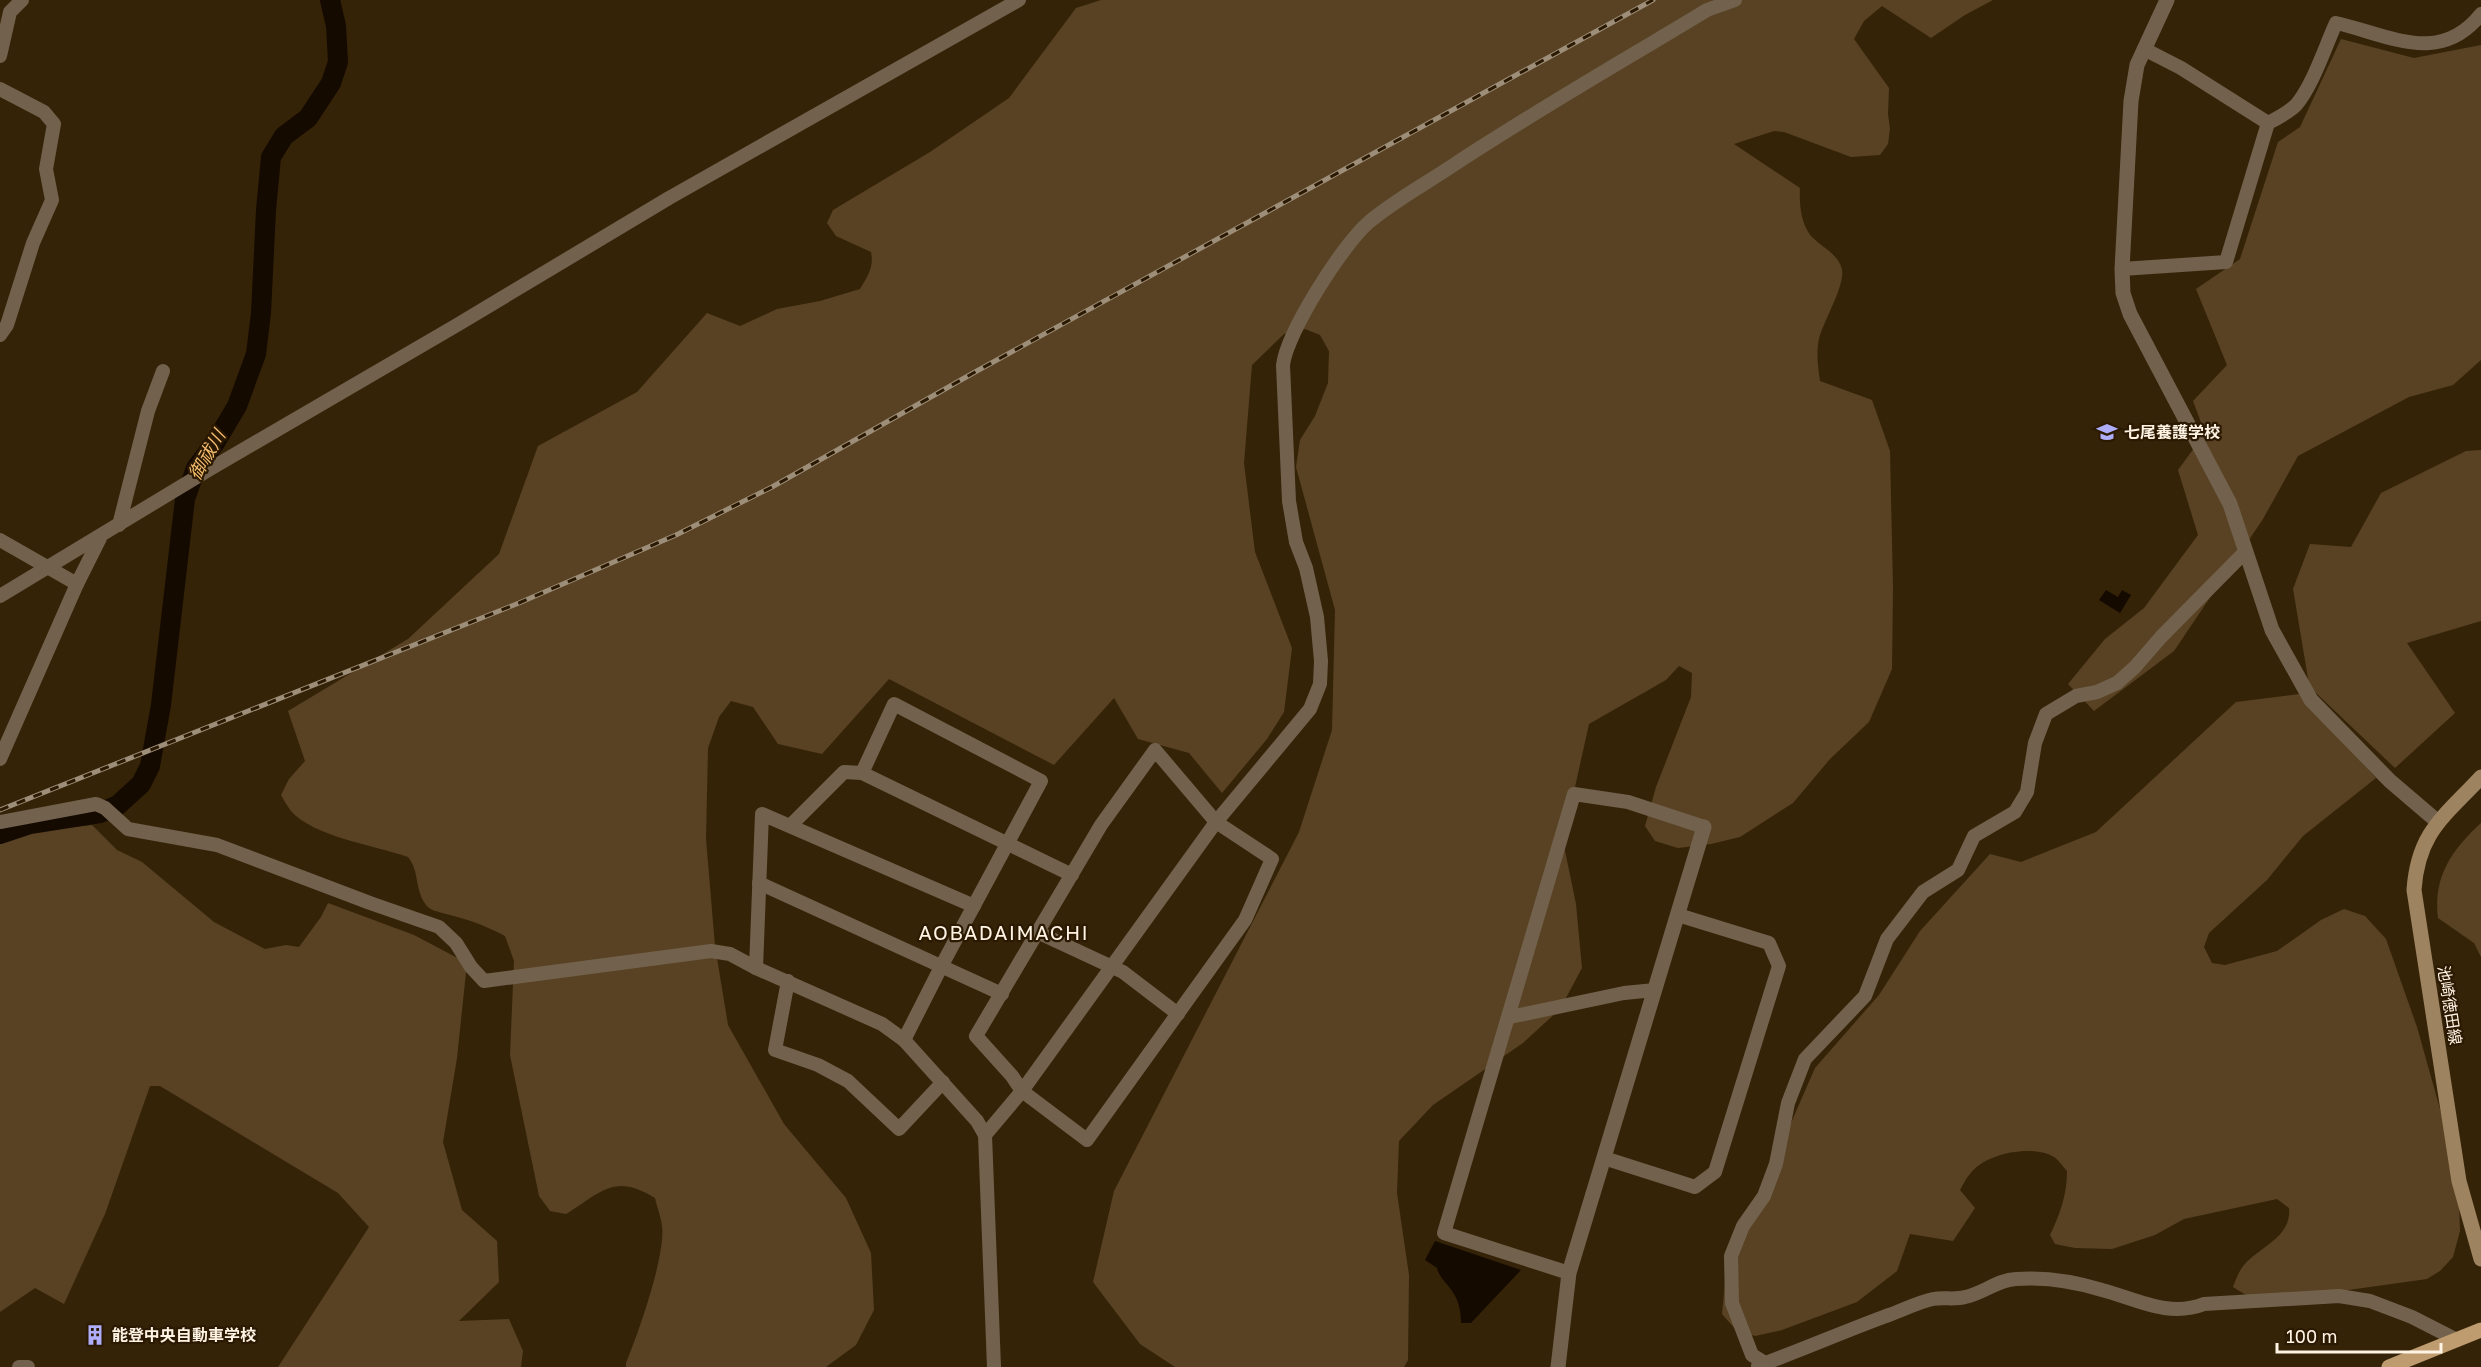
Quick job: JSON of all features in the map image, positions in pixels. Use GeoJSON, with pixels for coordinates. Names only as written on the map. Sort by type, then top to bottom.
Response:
{"type":"FeatureCollection","features":[{"type":"Feature","properties":{"kind":"main road","name":"池崎徳田線"},"geometry":{"type":"LineString","coordinates":[[2481,777],[2438,822],[2422,847],[2416,867],[2414,890],[2459,1181],[2481,1258]]}},
{"type":"Feature","properties":{"kind":"main road"},"geometry":{"type":"LineString","coordinates":[[2389,1367],[2481,1330]]}},
{"type":"Feature","properties":{"kind":"street"},"geometry":{"type":"LineString","coordinates":[[0,56],[10,12],[22,0]]}},
{"type":"Feature","properties":{"kind":"street"},"geometry":{"type":"LineString","coordinates":[[0,596],[679,192],[1018,0]]}},
{"type":"Feature","properties":{"kind":"street"},"geometry":{"type":"LineString","coordinates":[[985,1135],[1022,1091],[1216,822],[1310,709],[1320,684],[1321,661],[1317,616],[1306,568],[1296,542],[1289,501],[1283,365],[1285,352],[1302,315],[1354,237],[1368,223],[1487,143],[1697,16],[1735,0]]}},
{"type":"Feature","properties":{"kind":"street"},"geometry":{"type":"LineString","coordinates":[[2167,0],[2137,65],[2131,101],[2122,269],[2123,293],[2130,314],[2230,504],[2272,630],[2311,700],[2390,781],[2438,822]]}},
{"type":"Feature","properties":{"kind":"street"},"geometry":{"type":"LineString","coordinates":[[2122,269],[2226,262],[2268,123],[2284,115],[2297,103],[2305,91],[2336,23],[2398,41],[2414,44],[2434,43],[2463,32],[2481,14]]}},
{"type":"Feature","properties":{"kind":"street"},"geometry":{"type":"LineString","coordinates":[[2144,49],[2181,68],[2268,123]]}},
{"type":"Feature","properties":{"kind":"street"},"geometry":{"type":"LineString","coordinates":[[0,89],[44,112],[54,124],[46,170],[52,200],[33,243],[7,326],[0,334]]}},
{"type":"Feature","properties":{"kind":"street"},"geometry":{"type":"LineString","coordinates":[[119,525],[148,411],[163,371]]}},
{"type":"Feature","properties":{"kind":"street"},"geometry":{"type":"LineString","coordinates":[[0,759],[100,537]]}},
{"type":"Feature","properties":{"kind":"street"},"geometry":{"type":"LineString","coordinates":[[0,540],[77,584]]}},
{"type":"Feature","properties":{"kind":"street"},"geometry":{"type":"LineString","coordinates":[[2245,552],[2117,683],[2097,692],[2076,696],[2046,714],[2035,743],[2028,792],[2015,812],[1974,836],[1958,870],[1923,892],[1887,939],[1865,996],[1805,1059],[1788,1103],[1772,1174],[1764,1196],[1743,1226],[1731,1256],[1732,1303],[1752,1355],[1760,1365],[1812,1343],[1933,1299],[1962,1298],[1979,1293],[1998,1282],[2017,1279],[2070,1283],[2105,1290],[2146,1305],[2170,1309],[2190,1309],[2204,1304],[2338,1296],[2370,1301],[2412,1317],[2457,1340]]}},
{"type":"Feature","properties":{"kind":"street"},"geometry":{"type":"LineString","coordinates":[[862,773],[894,704],[1041,781],[904,1040]]}},
{"type":"Feature","properties":{"kind":"street"},"geometry":{"type":"LineString","coordinates":[[1155,750],[1216,822],[1272,860],[1245,920],[1087,1140],[1022,1091],[1012,1076],[976,1036],[1101,825],[1155,750]]}},
{"type":"Feature","properties":{"kind":"street"},"geometry":{"type":"LineString","coordinates":[[791,825],[844,772],[862,773],[1072,875]]}},
{"type":"Feature","properties":{"kind":"street"},"geometry":{"type":"LineString","coordinates":[[1558,1367],[1569,1274],[1704,826],[1628,802],[1574,794],[1510,1017],[1444,1233],[1569,1274]]}},
{"type":"Feature","properties":{"kind":"street"},"geometry":{"type":"LineString","coordinates":[[0,822],[96,804],[108,811],[128,829],[217,844],[439,927],[456,943],[471,967],[484,981],[711,951],[730,954],[756,968],[882,1024],[904,1040],[943,1082],[977,1121],[985,1135],[994,1367]]}},
{"type":"Feature","properties":{"kind":"street"},"geometry":{"type":"LineString","coordinates":[[756,968],[762,814],[974,906]]}},
{"type":"Feature","properties":{"kind":"street"},"geometry":{"type":"LineString","coordinates":[[759,883],[1002,994]]}},
{"type":"Feature","properties":{"kind":"street"},"geometry":{"type":"LineString","coordinates":[[1604,1158],[1695,1187],[1715,1172],[1779,966],[1769,943],[1678,915]]}},
{"type":"Feature","properties":{"kind":"street"},"geometry":{"type":"LineString","coordinates":[[1037,932],[1112,966],[1178,1014]]}},
{"type":"Feature","properties":{"kind":"street"},"geometry":{"type":"LineString","coordinates":[[788,981],[775,1050],[818,1065],[848,1081],[899,1129],[943,1082]]}},
{"type":"Feature","properties":{"kind":"street"},"geometry":{"type":"LineString","coordinates":[[1510,1017],[1624,993],[1655,990]]}},
{"type":"Feature","properties":{"kind":"street"},"geometry":{"type":"LineString","coordinates":[[19,1367],[28,1367]]}},
{"type":"Feature","properties":{"kind":"shaded area"},"geometry":{"type":"Polygon","coordinates":[[[1101,0],[1993,0],[1965,15],[1931,38],[1882,6],[1864,21],[1854,39],[1889,88],[1888,144],[1880,155],[1851,157],[1784,132],[1774,131],[1734,144],[1800,188],[1801,214],[1805,226],[1815,240],[1834,255],[1842,270],[1837,294],[1819,339],[1817,355],[1820,381],[1872,400],[1890,451],[1892,669],[1869,722],[1830,759],[1793,803],[1740,837],[1711,844],[1678,848],[1655,841],[1645,826],[1656,787],[1691,697],[1692,673],[1679,666],[1666,680],[1589,724],[1563,841],[1576,904],[1582,968],[1560,1009],[1523,1043],[1433,1105],[1399,1141],[1397,1193],[1409,1275],[1408,1360],[1404,1367],[1175,1367],[1140,1344],[1093,1282],[1114,1191],[1299,832],[1332,730],[1335,610],[1296,467],[1300,440],[1315,416],[1328,383],[1329,351],[1320,335],[1305,329],[1284,334],[1252,365],[1244,463],[1255,552],[1292,648],[1284,712],[1267,739],[1222,793],[1189,753],[1138,739],[1114,698],[1054,765],[889,679],[822,754],[778,744],[753,707],[731,701],[719,717],[708,748],[706,839],[715,946],[728,1025],[784,1124],[846,1198],[871,1253],[874,1310],[856,1345],[826,1367],[626,1367],[660,1256],[662,1226],[655,1198],[641,1190],[618,1186],[598,1193],[566,1214],[550,1211],[539,1196],[510,1055],[514,961],[505,936],[474,922],[428,907],[422,899],[414,868],[408,857],[329,834],[301,820],[291,811],[281,795],[289,779],[305,761],[288,711],[408,639],[499,554],[538,446],[637,392],[707,313],[740,326],[777,309],[820,301],[860,289],[871,267],[871,252],[836,236],[827,223],[833,210],[930,152],[1009,98],[1076,8],[1101,0]]]}},
{"type":"Feature","properties":{"kind":"shaded area"},"geometry":{"type":"Polygon","coordinates":[[[2341,39],[2414,58],[2481,45],[2481,360],[2453,385],[2409,397],[2298,456],[2263,519],[2174,651],[2094,711],[2068,684],[2105,639],[2144,608],[2198,535],[2178,470],[2205,433],[2193,401],[2227,365],[2196,289],[2240,259],[2278,142],[2300,127],[2341,39]]]}},
{"type":"Feature","properties":{"kind":"shaded area"},"geometry":{"type":"Polygon","coordinates":[[[2481,450],[2481,621],[2407,643],[2455,713],[2395,768],[2309,684],[2293,589],[2310,544],[2351,547],[2381,493],[2466,451],[2481,450]]]}},
{"type":"Feature","properties":{"kind":"shaded area"},"geometry":{"type":"Polygon","coordinates":[[[2106,590],[2118,597],[2122,590],[2131,595],[2120,613],[2099,600],[2106,590]]]}},
{"type":"Feature","properties":{"kind":"shaded area"},"geometry":{"type":"Polygon","coordinates":[[[2299,694],[2376,778],[2303,836],[2267,880],[2209,933],[2204,947],[2212,963],[2225,965],[2277,951],[2321,920],[2344,909],[2365,916],[2386,939],[2417,1027],[2458,1173],[2460,1231],[2453,1257],[2440,1271],[2427,1279],[2269,1301],[2251,1298],[2233,1287],[2244,1265],[2281,1234],[2286,1226],[2289,1208],[2277,1199],[2184,1219],[2155,1235],[2112,1249],[2075,1248],[2055,1244],[2050,1235],[2062,1204],[2067,1171],[2054,1157],[2045,1153],[2022,1151],[1997,1156],[1986,1161],[1969,1176],[1960,1190],[1975,1208],[1953,1241],[1910,1234],[1897,1271],[1857,1302],[1782,1330],[1755,1336],[1736,1330],[1722,1314],[1726,1272],[1815,1068],[1879,995],[1920,931],[1990,854],[2021,862],[2096,832],[2236,702],[2299,694]]]}},
{"type":"Feature","properties":{"kind":"shaded area"},"geometry":{"type":"Polygon","coordinates":[[[2481,823],[2481,957],[2474,943],[2438,918],[2437,903],[2442,877],[2453,854],[2481,823]]]}},
{"type":"Feature","properties":{"kind":"shaded area"},"geometry":{"type":"Polygon","coordinates":[[[92,825],[117,850],[142,862],[214,922],[265,949],[286,945],[299,947],[321,917],[328,903],[414,935],[467,963],[457,1058],[443,1142],[462,1210],[497,1241],[499,1282],[459,1321],[509,1319],[523,1351],[521,1367],[278,1367],[369,1227],[338,1193],[160,1086],[150,1086],[105,1214],[64,1304],[35,1288],[0,1312],[0,841],[21,833],[92,825]]]}},
{"type":"Feature","properties":{"kind":"shaded area"},"geometry":{"type":"Polygon","coordinates":[[[1435,1241],[1521,1270],[1471,1323],[1461,1323],[1454,1294],[1437,1268],[1425,1260],[1435,1241]]]}},
{"type":"Feature","properties":{"kind":"waterway","name":"御祓川"},"geometry":{"type":"LineString","coordinates":[[0,834],[30,824],[100,813],[118,805],[141,784],[150,766],[161,705],[185,499],[196,468],[215,443],[237,406],[256,354],[261,313],[271,157],[284,136],[308,118],[331,83],[338,62],[336,26],[330,0]]}},
{"type":"Feature","properties":{"kind":"railway"},"geometry":{"type":"LineString","coordinates":[[0,810],[519,603],[676,535],[772,487],[975,372],[1653,0]]}},
{"type":"Feature","properties":{"kind":"place","name":"七尾養護学校"},"geometry":{"type":"Point","coordinates":[2107,432]}},
{"type":"Feature","properties":{"kind":"place","name":"能登中央自動車学校"},"geometry":{"type":"Point","coordinates":[95,1335]}},
{"type":"Feature","properties":{"kind":"district","name":"AOBADAIMACHI"},"geometry":{"type":"Point","coordinates":[1004,933]}}]}
